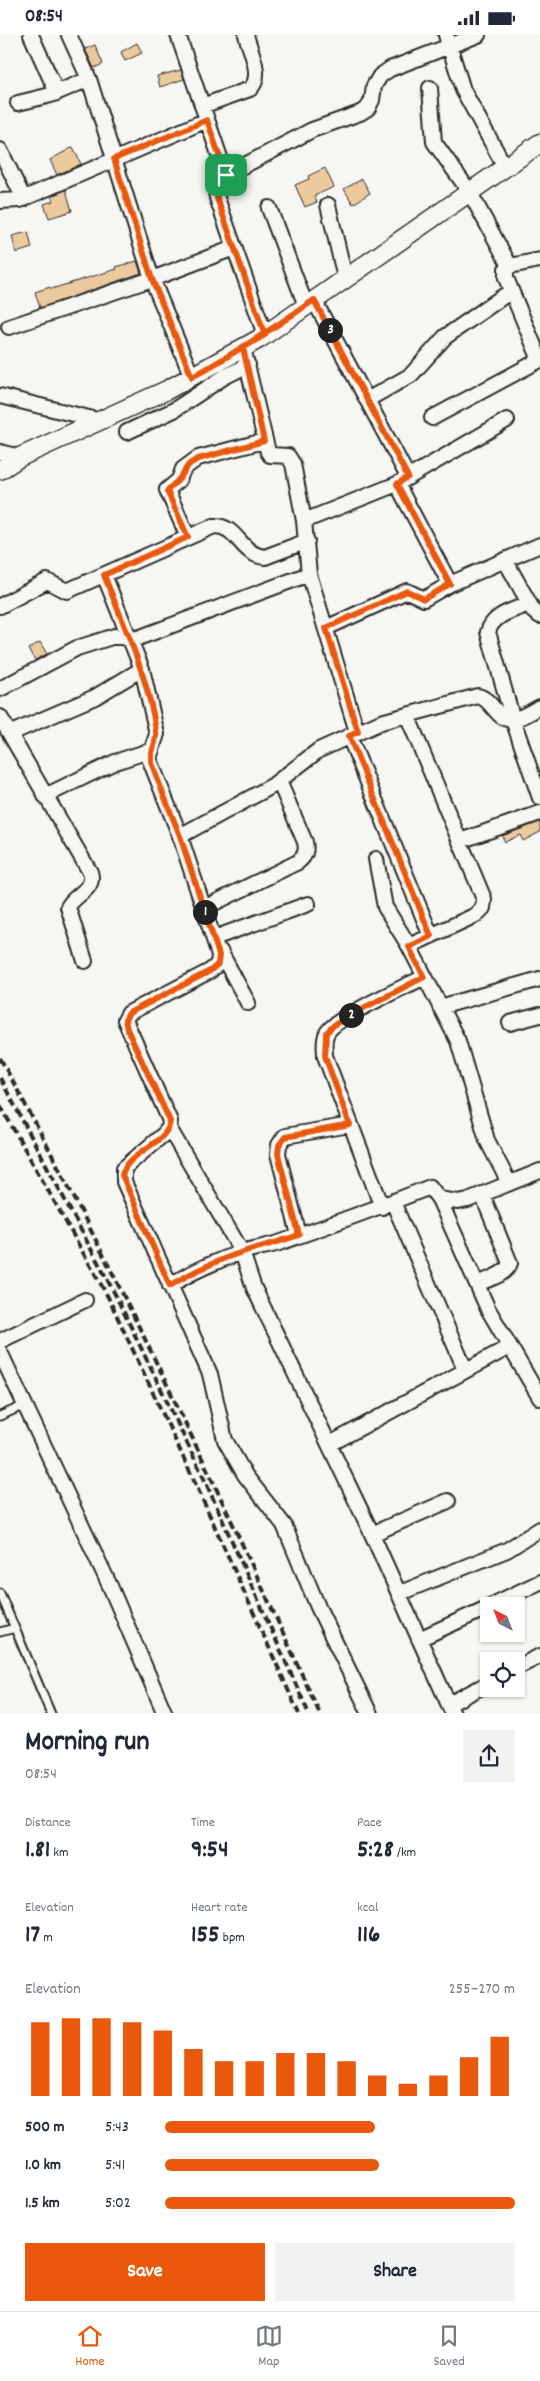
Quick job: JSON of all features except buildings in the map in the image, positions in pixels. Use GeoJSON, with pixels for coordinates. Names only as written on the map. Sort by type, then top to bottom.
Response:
{"type":"FeatureCollection","features":[{"type":"Feature","properties":{"kind":"street"},"geometry":{"type":"LineString","coordinates":[[31,35],[57,93]]}},
{"type":"Feature","properties":{"kind":"street"},"geometry":{"type":"LineString","coordinates":[[70,35],[89,79],[152,279],[192,377]]}},
{"type":"Feature","properties":{"kind":"street"},"geometry":{"type":"LineString","coordinates":[[178,35],[226,175]]}},
{"type":"Feature","properties":{"kind":"street"},"geometry":{"type":"LineString","coordinates":[[202,106],[250,89],[255,84],[257,76],[246,35]]}},
{"type":"Feature","properties":{"kind":"street"},"geometry":{"type":"LineString","coordinates":[[265,335],[215,191],[218,183],[226,175],[312,130],[360,113],[368,108],[372,100],[374,86],[380,77],[390,69],[447,41],[478,35]]}},
{"type":"Feature","properties":{"kind":"street"},"geometry":{"type":"LineString","coordinates":[[447,41],[463,90],[505,167]]}},
{"type":"Feature","properties":{"kind":"street"},"geometry":{"type":"LineString","coordinates":[[18,103],[57,93],[89,79]]}},
{"type":"Feature","properties":{"kind":"street"},"geometry":{"type":"LineString","coordinates":[[430,88],[434,142],[469,191],[510,266]]}},
{"type":"Feature","properties":{"kind":"street"},"geometry":{"type":"LineString","coordinates":[[0,201],[24,199],[207,120]]}},
{"type":"Feature","properties":{"kind":"street"},"geometry":{"type":"LineString","coordinates":[[0,470],[20,457],[101,421],[192,377],[265,335],[540,143]]}},
{"type":"Feature","properties":{"kind":"street"},"geometry":{"type":"LineString","coordinates":[[0,150],[24,199]]}},
{"type":"Feature","properties":{"kind":"street"},"geometry":{"type":"LineString","coordinates":[[328,205],[345,278]]}},
{"type":"Feature","properties":{"kind":"street"},"geometry":{"type":"LineString","coordinates":[[270,208],[310,303],[367,400],[450,584]]}},
{"type":"Feature","properties":{"kind":"street"},"geometry":{"type":"LineString","coordinates":[[9,327],[152,279],[234,248]]}},
{"type":"Feature","properties":{"kind":"street"},"geometry":{"type":"LineString","coordinates":[[432,418],[540,360],[506,278],[506,269],[510,266],[540,260]]}},
{"type":"Feature","properties":{"kind":"street"},"geometry":{"type":"LineString","coordinates":[[367,400],[411,375],[445,337],[511,291]]}},
{"type":"Feature","properties":{"kind":"street"},"geometry":{"type":"LineString","coordinates":[[243,348],[264,441],[270,455],[288,456],[291,458],[304,521],[310,574],[353,734],[431,936]]}},
{"type":"Feature","properties":{"kind":"street"},"geometry":{"type":"LineString","coordinates":[[127,432],[174,411],[224,377],[248,365]]}},
{"type":"Feature","properties":{"kind":"street"},"geometry":{"type":"LineString","coordinates":[[0,396],[101,421]]}},
{"type":"Feature","properties":{"kind":"street"},"geometry":{"type":"LineString","coordinates":[[304,521],[402,480],[507,420]]}},
{"type":"Feature","properties":{"kind":"street"},"geometry":{"type":"LineString","coordinates":[[188,537],[167,491],[179,480],[184,469],[198,459],[264,441]]}},
{"type":"Feature","properties":{"kind":"street"},"geometry":{"type":"LineString","coordinates":[[0,452],[20,457]]}},
{"type":"Feature","properties":{"kind":"street"},"geometry":{"type":"LineString","coordinates":[[0,606],[47,581],[68,591],[214,526],[222,526],[231,532],[252,554],[265,557],[307,541]]}},
{"type":"Feature","properties":{"kind":"street"},"geometry":{"type":"LineString","coordinates":[[326,628],[407,591],[424,599],[450,584],[540,545]]}},
{"type":"Feature","properties":{"kind":"street"},"geometry":{"type":"LineString","coordinates":[[505,560],[528,604],[540,616]]}},
{"type":"Feature","properties":{"kind":"street"},"geometry":{"type":"LineString","coordinates":[[0,689],[77,648],[115,636],[129,639],[138,638],[310,574]]}},
{"type":"Feature","properties":{"kind":"street"},"geometry":{"type":"LineString","coordinates":[[104,575],[142,669],[157,734],[150,758],[180,836],[219,955],[218,964],[210,971],[129,1013],[125,1020],[127,1029],[167,1112],[169,1128],[242,1252],[254,1288],[295,1376],[330,1443],[400,1593],[451,1709],[480,1689]]}},
{"type":"Feature","properties":{"kind":"street"},"geometry":{"type":"LineString","coordinates":[[528,604],[497,617],[490,624],[488,632],[513,720],[540,798]]}},
{"type":"Feature","properties":{"kind":"street"},"geometry":{"type":"LineString","coordinates":[[11,733],[95,697],[142,669]]}},
{"type":"Feature","properties":{"kind":"street"},"geometry":{"type":"LineString","coordinates":[[180,836],[279,781],[310,755],[381,722],[478,696],[486,697],[501,717],[513,720],[540,707]]}},
{"type":"Feature","properties":{"kind":"street"},"geometry":{"type":"LineString","coordinates":[[407,715],[484,899],[483,908],[476,915],[409,947]]}},
{"type":"Feature","properties":{"kind":"street"},"geometry":{"type":"LineString","coordinates":[[0,717],[11,733],[92,879],[91,885],[72,899],[68,907],[85,961]]}},
{"type":"Feature","properties":{"kind":"street"},"geometry":{"type":"LineString","coordinates":[[45,796],[115,762],[152,751]]}},
{"type":"Feature","properties":{"kind":"street"},"geometry":{"type":"LineString","coordinates":[[204,908],[298,862],[304,857],[305,842],[279,781]]}},
{"type":"Feature","properties":{"kind":"street"},"geometry":{"type":"LineString","coordinates":[[460,841],[540,813]]}},
{"type":"Feature","properties":{"kind":"street"},"geometry":{"type":"LineString","coordinates":[[376,859],[385,907],[409,947],[458,1041],[488,1140],[509,1183]]}},
{"type":"Feature","properties":{"kind":"street"},"geometry":{"type":"LineString","coordinates":[[215,942],[308,904]]}},
{"type":"Feature","properties":{"kind":"street"},"geometry":{"type":"LineString","coordinates":[[215,942],[248,1003]]}},
{"type":"Feature","properties":{"kind":"street"},"geometry":{"type":"LineString","coordinates":[[424,977],[334,1025],[326,1033],[325,1056],[350,1125],[465,1369]]}},
{"type":"Feature","properties":{"kind":"street"},"geometry":{"type":"LineString","coordinates":[[440,1007],[540,979]]}},
{"type":"Feature","properties":{"kind":"street"},"geometry":{"type":"LineString","coordinates":[[510,1023],[540,1015]]}},
{"type":"Feature","properties":{"kind":"street"},"geometry":{"type":"LineString","coordinates":[[299,1235],[278,1154],[279,1145],[285,1137],[350,1125]]}},
{"type":"Feature","properties":{"kind":"street"},"geometry":{"type":"LineString","coordinates":[[169,1128],[130,1161],[124,1168],[122,1175],[210,1373],[225,1440],[245,1475],[284,1525],[318,1607],[356,1680],[370,1713]]}},
{"type":"Feature","properties":{"kind":"street"},"geometry":{"type":"LineString","coordinates":[[439,1199],[458,1202],[540,1171]]}},
{"type":"Feature","properties":{"kind":"street"},"geometry":{"type":"LineString","coordinates":[[170,1286],[182,1278],[242,1252],[278,1243],[387,1205],[430,1187],[439,1199],[488,1309],[540,1398]]}},
{"type":"Feature","properties":{"kind":"street"},"geometry":{"type":"LineString","coordinates":[[477,1284],[508,1269],[510,1263],[482,1194]]}},
{"type":"Feature","properties":{"kind":"street"},"geometry":{"type":"LineString","coordinates":[[0,1341],[85,1300]]}},
{"type":"Feature","properties":{"kind":"street"},"geometry":{"type":"LineString","coordinates":[[330,1443],[509,1347]]}},
{"type":"Feature","properties":{"kind":"street"},"geometry":{"type":"LineString","coordinates":[[0,1351],[110,1586],[165,1713]]}},
{"type":"Feature","properties":{"kind":"street"},"geometry":{"type":"LineString","coordinates":[[372,1534],[448,1501]]}},
{"type":"Feature","properties":{"kind":"street"},"geometry":{"type":"LineString","coordinates":[[400,1593],[506,1549],[540,1529]]}},
{"type":"Feature","properties":{"kind":"street"},"geometry":{"type":"LineString","coordinates":[[512,1597],[538,1586]]}},
{"type":"Feature","properties":{"kind":"street"},"geometry":{"type":"LineString","coordinates":[[419,1639],[480,1611]]}},
{"type":"Feature","properties":{"kind":"street"},"geometry":{"type":"LineString","coordinates":[[525,1664],[540,1656]]}},
{"type":"Feature","properties":{"kind":"lane"},"geometry":{"type":"LineString","coordinates":[[0,1416],[25,1405]]}},
{"type":"Feature","properties":{"kind":"lane"},"geometry":{"type":"LineString","coordinates":[[0,1593],[51,1713]]}},
{"type":"Feature","properties":{"kind":"lane"},"geometry":{"type":"LineString","coordinates":[[0,1632],[15,1628]]}},
{"type":"Feature","properties":{"kind":"railway"},"geometry":{"type":"LineString","coordinates":[[0,1058],[126,1301],[244,1548],[320,1713]]}},
{"type":"Feature","properties":{"kind":"railway"},"geometry":{"type":"LineString","coordinates":[[0,1078],[116,1296],[202,1474],[309,1713]]}},
{"type":"Feature","properties":{"kind":"railway"},"geometry":{"type":"LineString","coordinates":[[0,1105],[108,1297],[192,1476],[299,1713]]}},
{"type":"Feature","properties":{"kind":"route"},"geometry":{"type":"LineString","coordinates":[[226,175],[207,120],[114,159],[152,279],[192,377],[212,366],[259,339],[314,300],[408,477],[397,484],[450,584],[424,599],[407,591],[326,628],[358,732],[349,736],[431,936],[409,947],[424,977],[352,1014],[334,1025],[326,1033],[325,1056],[350,1125],[285,1137],[279,1145],[278,1154],[299,1235],[278,1243],[242,1252],[182,1278],[170,1286],[122,1175],[124,1168],[130,1161],[164,1134],[169,1128],[170,1121],[127,1029],[125,1020],[129,1013],[210,971],[218,964],[219,955],[180,836],[150,758],[157,734],[142,669],[104,575],[188,537],[167,491],[172,484],[179,480],[189,463],[264,441],[248,365],[243,348],[259,339],[265,335],[217,198],[215,191],[218,183],[226,175]]}}]}
